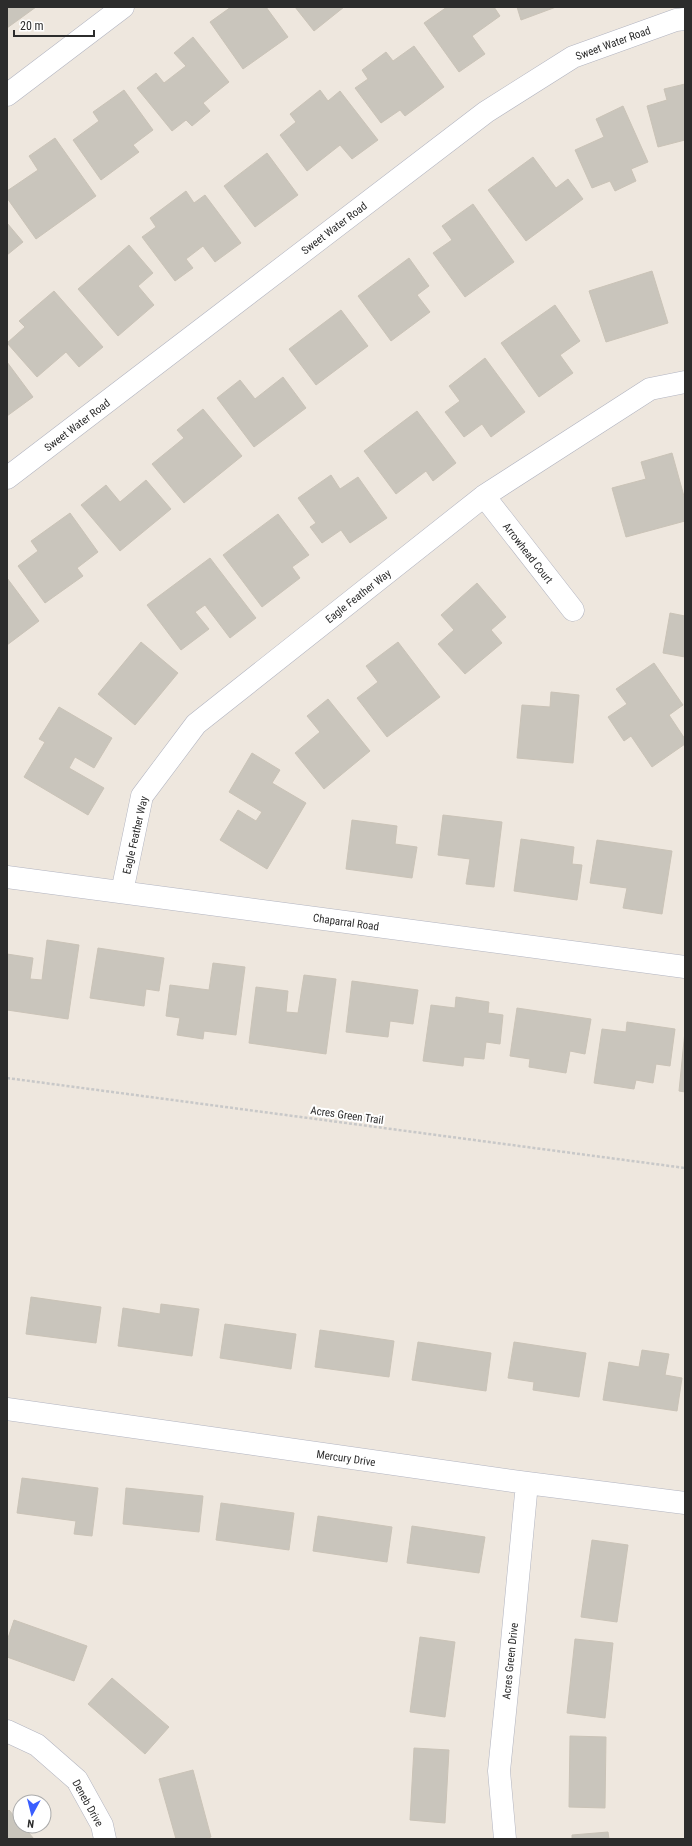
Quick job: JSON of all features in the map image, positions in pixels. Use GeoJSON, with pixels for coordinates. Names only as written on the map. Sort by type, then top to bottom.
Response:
{"type":"FeatureCollection","features":[{"type":"Feature","properties":{"kind":"street"},"geometry":{"type":"LineString","coordinates":[[7,95],[123,7]]}},
{"type":"Feature","properties":{"kind":"street","name":"Sweet Water Road"},"geometry":{"type":"LineString","coordinates":[[7,478],[486,112],[573,57],[685,18]]}},
{"type":"Feature","properties":{"kind":"street","name":"Eagle Feather Way"},"geometry":{"type":"LineString","coordinates":[[122,892],[142,796],[196,724],[484,496],[650,389],[685,382]]}},
{"type":"Feature","properties":{"kind":"street","name":"Arrowhead Court"},"geometry":{"type":"LineString","coordinates":[[484,496],[573,610]]}},
{"type":"Feature","properties":{"kind":"street","name":"Chaparral Road"},"geometry":{"type":"LineString","coordinates":[[7,877],[685,967]]}},
{"type":"Feature","properties":{"kind":"street","name":"Mercury Drive"},"geometry":{"type":"LineString","coordinates":[[7,1409],[527,1483],[685,1503]]}},
{"type":"Feature","properties":{"kind":"street","name":"Acres Green Drive"},"geometry":{"type":"LineString","coordinates":[[505,1839],[499,1771],[527,1483]]}},
{"type":"Feature","properties":{"kind":"street","name":"Deneb Drive"},"geometry":{"type":"LineString","coordinates":[[7,1731],[37,1745],[77,1780],[102,1824],[105,1839]]}},
{"type":"Feature","properties":{"kind":"path","name":"Acres Green Trail"},"geometry":{"type":"LineString","coordinates":[[7,1078],[685,1168]]}},
{"type":"Feature","properties":{"kind":"building"},"geometry":{"type":"Polygon","coordinates":[[[7,7],[36,7],[7,28],[7,7]]]}},
{"type":"Feature","properties":{"kind":"building"},"geometry":{"type":"Polygon","coordinates":[[[231,7],[266,7],[288,37],[243,69],[210,22],[231,7]]]}},
{"type":"Feature","properties":{"kind":"building"},"geometry":{"type":"Polygon","coordinates":[[[295,7],[344,7],[314,31],[295,7]]]}},
{"type":"Feature","properties":{"kind":"building"},"geometry":{"type":"Polygon","coordinates":[[[447,7],[494,7],[500,16],[472,36],[485,54],[459,72],[424,23],[447,7]]]}},
{"type":"Feature","properties":{"kind":"building"},"geometry":{"type":"Polygon","coordinates":[[[517,7],[556,7],[521,20],[517,7]]]}},
{"type":"Feature","properties":{"kind":"building"},"geometry":{"type":"Polygon","coordinates":[[[193,37],[229,82],[203,103],[210,111],[192,126],[186,120],[172,131],[137,88],[156,73],[164,83],[186,66],[174,53],[193,37]]]}},
{"type":"Feature","properties":{"kind":"building"},"geometry":{"type":"Polygon","coordinates":[[[414,46],[444,87],[405,116],[400,110],[381,123],[355,88],[368,79],[362,70],[386,52],[393,61],[414,46]]]}},
{"type":"Feature","properties":{"kind":"building"},"geometry":{"type":"Polygon","coordinates":[[[685,84],[685,140],[658,147],[647,106],[667,100],[664,89],[685,84]]]}},
{"type":"Feature","properties":{"kind":"building"},"geometry":{"type":"Polygon","coordinates":[[[124,90],[153,130],[133,145],[139,152],[101,180],[73,140],[99,121],[93,112],[124,90]]]}},
{"type":"Feature","properties":{"kind":"building"},"geometry":{"type":"Polygon","coordinates":[[[320,90],[328,101],[340,91],[378,140],[352,159],[340,145],[307,171],[280,135],[296,122],[290,114],[320,90]]]}},
{"type":"Feature","properties":{"kind":"building"},"geometry":{"type":"Polygon","coordinates":[[[623,106],[648,162],[631,169],[636,181],[615,191],[610,181],[592,188],[575,150],[604,137],[596,119],[623,106]]]}},
{"type":"Feature","properties":{"kind":"building"},"geometry":{"type":"Polygon","coordinates":[[[55,138],[96,196],[36,239],[7,198],[7,191],[38,170],[29,156],[55,138]]]}},
{"type":"Feature","properties":{"kind":"building"},"geometry":{"type":"Polygon","coordinates":[[[267,153],[298,195],[255,227],[224,186],[267,153]]]}},
{"type":"Feature","properties":{"kind":"building"},"geometry":{"type":"Polygon","coordinates":[[[533,157],[556,188],[568,179],[583,199],[526,241],[488,190],[533,157]]]}},
{"type":"Feature","properties":{"kind":"building"},"geometry":{"type":"Polygon","coordinates":[[[186,191],[194,203],[205,195],[241,243],[215,262],[203,246],[186,259],[193,268],[175,281],[142,237],[156,227],[150,218],[186,191]]]}},
{"type":"Feature","properties":{"kind":"building"},"geometry":{"type":"Polygon","coordinates":[[[473,204],[514,262],[465,297],[433,253],[452,240],[442,226],[473,204]]]}},
{"type":"Feature","properties":{"kind":"building"},"geometry":{"type":"Polygon","coordinates":[[[7,223],[23,242],[7,255],[7,223]]]}},
{"type":"Feature","properties":{"kind":"building"},"geometry":{"type":"Polygon","coordinates":[[[129,245],[153,273],[138,286],[154,305],[118,336],[78,289],[129,245]]]}},
{"type":"Feature","properties":{"kind":"building"},"geometry":{"type":"Polygon","coordinates":[[[409,258],[429,286],[417,295],[430,312],[391,341],[358,296],[409,258]]]}},
{"type":"Feature","properties":{"kind":"building"},"geometry":{"type":"Polygon","coordinates":[[[652,271],[668,323],[606,342],[589,291],[652,271]]]}},
{"type":"Feature","properties":{"kind":"building"},"geometry":{"type":"Polygon","coordinates":[[[54,291],[103,347],[79,367],[66,352],[37,377],[7,343],[25,327],[19,321],[54,291]]]}},
{"type":"Feature","properties":{"kind":"building"},"geometry":{"type":"Polygon","coordinates":[[[555,305],[580,341],[560,355],[573,373],[539,397],[501,343],[555,305]]]}},
{"type":"Feature","properties":{"kind":"building"},"geometry":{"type":"Polygon","coordinates":[[[341,310],[368,346],[316,385],[289,349],[341,310]]]}},
{"type":"Feature","properties":{"kind":"building"},"geometry":{"type":"Polygon","coordinates":[[[485,358],[525,412],[491,437],[482,424],[464,437],[445,412],[460,401],[449,386],[485,358]]]}},
{"type":"Feature","properties":{"kind":"building"},"geometry":{"type":"Polygon","coordinates":[[[7,362],[33,397],[7,416],[7,362]]]}},
{"type":"Feature","properties":{"kind":"building"},"geometry":{"type":"Polygon","coordinates":[[[283,377],[306,408],[254,447],[217,398],[240,380],[255,399],[283,377]]]}},
{"type":"Feature","properties":{"kind":"building"},"geometry":{"type":"Polygon","coordinates":[[[203,409],[242,456],[184,503],[152,464],[184,438],[177,430],[203,409]]]}},
{"type":"Feature","properties":{"kind":"building"},"geometry":{"type":"Polygon","coordinates":[[[417,411],[456,463],[433,481],[426,471],[396,494],[364,451],[417,411]]]}},
{"type":"Feature","properties":{"kind":"building"},"geometry":{"type":"Polygon","coordinates":[[[672,453],[685,500],[685,521],[626,537],[612,488],[646,479],[641,462],[672,453]]]}},
{"type":"Feature","properties":{"kind":"building"},"geometry":{"type":"Polygon","coordinates":[[[331,475],[340,489],[358,477],[387,518],[350,543],[341,530],[322,543],[310,527],[316,523],[298,498],[331,475]]]}},
{"type":"Feature","properties":{"kind":"building"},"geometry":{"type":"Polygon","coordinates":[[[146,480],[171,509],[120,551],[81,505],[106,485],[120,502],[146,480]]]}},
{"type":"Feature","properties":{"kind":"building"},"geometry":{"type":"Polygon","coordinates":[[[70,513],[98,552],[77,568],[83,576],[45,603],[18,566],[38,551],[31,541],[70,513]]]}},
{"type":"Feature","properties":{"kind":"building"},"geometry":{"type":"Polygon","coordinates":[[[278,514],[309,555],[292,567],[300,578],[262,607],[223,555],[278,514]]]}},
{"type":"Feature","properties":{"kind":"building"},"geometry":{"type":"Polygon","coordinates":[[[210,558],[256,618],[230,638],[205,605],[195,612],[209,629],[181,650],[147,605],[210,558]]]}},
{"type":"Feature","properties":{"kind":"building"},"geometry":{"type":"Polygon","coordinates":[[[7,578],[39,621],[7,645],[7,578]]]}},
{"type":"Feature","properties":{"kind":"building"},"geometry":{"type":"Polygon","coordinates":[[[477,583],[506,617],[491,630],[502,643],[465,674],[438,644],[454,630],[441,615],[477,583]]]}},
{"type":"Feature","properties":{"kind":"building"},"geometry":{"type":"Polygon","coordinates":[[[670,613],[685,616],[685,657],[663,653],[670,613]]]}},
{"type":"Feature","properties":{"kind":"building"},"geometry":{"type":"Polygon","coordinates":[[[141,642],[178,673],[135,725],[98,694],[141,642]]]}},
{"type":"Feature","properties":{"kind":"building"},"geometry":{"type":"Polygon","coordinates":[[[398,642],[440,697],[387,737],[357,698],[378,682],[366,666],[398,642]]]}},
{"type":"Feature","properties":{"kind":"building"},"geometry":{"type":"Polygon","coordinates":[[[654,663],[683,705],[669,715],[685,739],[685,744],[652,767],[631,736],[624,741],[608,717],[627,704],[616,689],[654,663]]]}},
{"type":"Feature","properties":{"kind":"building"},"geometry":{"type":"Polygon","coordinates":[[[551,692],[579,695],[573,763],[517,758],[522,705],[550,707],[551,692]]]}},
{"type":"Feature","properties":{"kind":"building"},"geometry":{"type":"Polygon","coordinates":[[[328,699],[370,751],[324,789],[295,753],[320,732],[307,716],[328,699]]]}},
{"type":"Feature","properties":{"kind":"building"},"geometry":{"type":"Polygon","coordinates":[[[59,707],[112,738],[94,768],[75,757],[69,768],[104,788],[88,815],[24,777],[45,742],[39,739],[59,707]]]}},
{"type":"Feature","properties":{"kind":"building"},"geometry":{"type":"Polygon","coordinates":[[[252,753],[280,770],[272,783],[306,803],[267,869],[220,840],[238,810],[256,821],[262,812],[229,792],[252,753]]]}},
{"type":"Feature","properties":{"kind":"building"},"geometry":{"type":"Polygon","coordinates":[[[443,815],[502,822],[494,887],[466,884],[470,859],[438,855],[443,815]]]}},
{"type":"Feature","properties":{"kind":"building"},"geometry":{"type":"Polygon","coordinates":[[[352,820],[397,826],[395,844],[417,847],[412,878],[346,869],[352,820]]]}},
{"type":"Feature","properties":{"kind":"building"},"geometry":{"type":"Polygon","coordinates":[[[521,839],[574,847],[572,864],[582,865],[577,900],[514,891],[521,839]]]}},
{"type":"Feature","properties":{"kind":"building"},"geometry":{"type":"Polygon","coordinates":[[[597,840],[672,851],[662,914],[623,908],[627,888],[590,883],[597,840]]]}},
{"type":"Feature","properties":{"kind":"building"},"geometry":{"type":"Polygon","coordinates":[[[47,940],[79,945],[68,1019],[7,1010],[7,954],[33,958],[30,979],[42,980],[47,940]]]}},
{"type":"Feature","properties":{"kind":"building"},"geometry":{"type":"Polygon","coordinates":[[[98,948],[164,958],[159,991],[146,989],[144,1006],[90,998],[98,948]]]}},
{"type":"Feature","properties":{"kind":"building"},"geometry":{"type":"Polygon","coordinates":[[[213,963],[245,967],[236,1035],[204,1031],[203,1039],[177,1035],[180,1018],[166,1016],[170,985],[209,990],[213,963]]]}},
{"type":"Feature","properties":{"kind":"building"},"geometry":{"type":"Polygon","coordinates":[[[304,975],[336,979],[326,1054],[249,1043],[256,987],[288,991],[286,1012],[298,1013],[304,975]]]}},
{"type":"Feature","properties":{"kind":"building"},"geometry":{"type":"Polygon","coordinates":[[[352,981],[418,990],[413,1024],[390,1021],[388,1037],[346,1032],[352,981]]]}},
{"type":"Feature","properties":{"kind":"building"},"geometry":{"type":"Polygon","coordinates":[[[456,997],[489,1002],[488,1013],[503,1015],[500,1044],[486,1042],[484,1059],[464,1057],[463,1066],[423,1061],[431,1005],[455,1008],[456,997]]]}},
{"type":"Feature","properties":{"kind":"building"},"geometry":{"type":"Polygon","coordinates":[[[517,1008],[591,1019],[585,1054],[570,1051],[566,1073],[529,1067],[530,1059],[510,1056],[517,1008]]]}},
{"type":"Feature","properties":{"kind":"building"},"geometry":{"type":"Polygon","coordinates":[[[627,1022],[675,1029],[670,1066],[656,1064],[653,1083],[636,1080],[634,1089],[594,1083],[602,1029],[626,1032],[627,1022]]]}},
{"type":"Feature","properties":{"kind":"building"},"geometry":{"type":"Polygon","coordinates":[[[685,1031],[685,1092],[679,1091],[685,1031]]]}},
{"type":"Feature","properties":{"kind":"building"},"geometry":{"type":"Polygon","coordinates":[[[31,1297],[101,1307],[96,1343],[26,1334],[31,1297]]]}},
{"type":"Feature","properties":{"kind":"building"},"geometry":{"type":"Polygon","coordinates":[[[161,1304],[199,1309],[192,1356],[118,1346],[123,1308],[160,1314],[161,1304]]]}},
{"type":"Feature","properties":{"kind":"building"},"geometry":{"type":"Polygon","coordinates":[[[225,1324],[296,1334],[291,1369],[220,1358],[225,1324]]]}},
{"type":"Feature","properties":{"kind":"building"},"geometry":{"type":"Polygon","coordinates":[[[320,1330],[394,1341],[389,1377],[315,1367],[320,1330]]]}},
{"type":"Feature","properties":{"kind":"building"},"geometry":{"type":"Polygon","coordinates":[[[418,1342],[491,1353],[486,1391],[412,1380],[418,1342]]]}},
{"type":"Feature","properties":{"kind":"building"},"geometry":{"type":"Polygon","coordinates":[[[514,1342],[586,1353],[579,1397],[533,1390],[534,1382],[508,1378],[514,1342]]]}},
{"type":"Feature","properties":{"kind":"building"},"geometry":{"type":"Polygon","coordinates":[[[642,1350],[669,1354],[665,1375],[682,1378],[677,1411],[603,1400],[609,1362],[639,1367],[642,1350]]]}},
{"type":"Feature","properties":{"kind":"building"},"geometry":{"type":"Polygon","coordinates":[[[22,1478],[98,1488],[92,1536],[74,1534],[76,1521],[17,1513],[22,1478]]]}},
{"type":"Feature","properties":{"kind":"building"},"geometry":{"type":"Polygon","coordinates":[[[126,1488],[203,1496],[199,1532],[123,1524],[126,1488]]]}},
{"type":"Feature","properties":{"kind":"building"},"geometry":{"type":"Polygon","coordinates":[[[221,1503],[294,1513],[289,1550],[216,1540],[221,1503]]]}},
{"type":"Feature","properties":{"kind":"building"},"geometry":{"type":"Polygon","coordinates":[[[318,1516],[392,1527],[387,1562],[313,1551],[318,1516]]]}},
{"type":"Feature","properties":{"kind":"building"},"geometry":{"type":"Polygon","coordinates":[[[412,1526],[485,1537],[479,1573],[407,1563],[412,1526]]]}},
{"type":"Feature","properties":{"kind":"building"},"geometry":{"type":"Polygon","coordinates":[[[592,1540],[628,1545],[617,1622],[581,1617],[592,1540]]]}},
{"type":"Feature","properties":{"kind":"building"},"geometry":{"type":"Polygon","coordinates":[[[14,1620],[87,1646],[74,1681],[7,1657],[7,1641],[14,1620]]]}},
{"type":"Feature","properties":{"kind":"building"},"geometry":{"type":"Polygon","coordinates":[[[420,1637],[455,1642],[445,1717],[410,1712],[420,1637]]]}},
{"type":"Feature","properties":{"kind":"building"},"geometry":{"type":"Polygon","coordinates":[[[575,1639],[613,1643],[605,1718],[567,1713],[575,1639]]]}},
{"type":"Feature","properties":{"kind":"building"},"geometry":{"type":"Polygon","coordinates":[[[112,1678],[169,1727],[145,1754],[88,1704],[112,1678]]]}},
{"type":"Feature","properties":{"kind":"building"},"geometry":{"type":"Polygon","coordinates":[[[570,1736],[606,1737],[605,1808],[569,1807],[570,1736]]]}},
{"type":"Feature","properties":{"kind":"building"},"geometry":{"type":"Polygon","coordinates":[[[414,1748],[449,1750],[445,1823],[410,1820],[414,1748]]]}},
{"type":"Feature","properties":{"kind":"building"},"geometry":{"type":"Polygon","coordinates":[[[193,1770],[211,1837],[204,1839],[176,1839],[159,1779],[193,1770]]]}},
{"type":"Feature","properties":{"kind":"building"},"geometry":{"type":"Polygon","coordinates":[[[9,1810],[12,1814],[12,1834],[30,1834],[34,1839],[7,1839],[7,1812],[9,1810]]]}},
{"type":"Feature","properties":{"kind":"building"},"geometry":{"type":"Polygon","coordinates":[[[608,1832],[609,1839],[572,1839],[572,1835],[608,1832]]]}}]}
